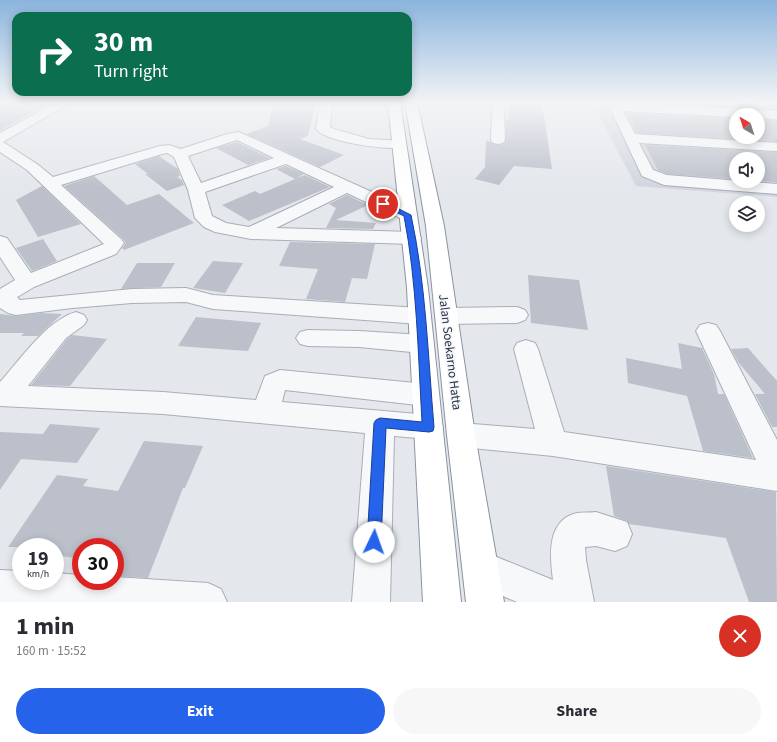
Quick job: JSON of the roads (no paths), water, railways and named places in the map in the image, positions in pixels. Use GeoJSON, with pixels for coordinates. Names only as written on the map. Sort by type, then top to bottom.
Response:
{"type":"FeatureCollection","features":[{"type":"Feature","properties":{"kind":"highway","name":"Jalan Soekarno Hatta"},"geometry":{"type":"LineString","coordinates":[[397,130],[412,238],[420,316],[442,602]]}},
{"type":"Feature","properties":{"kind":"highway","name":"Jalan Soekarno Hatta"},"geometry":{"type":"LineString","coordinates":[[416,130],[435,226],[461,435],[484,586]]}},
{"type":"Feature","properties":{"kind":"street"},"geometry":{"type":"LineString","coordinates":[[0,139],[16,130]]}},
{"type":"Feature","properties":{"kind":"street"},"geometry":{"type":"LineString","coordinates":[[325,130],[369,143],[399,144]]}},
{"type":"Feature","properties":{"kind":"street"},"geometry":{"type":"LineString","coordinates":[[498,130],[498,140]]}},
{"type":"Feature","properties":{"kind":"street"},"geometry":{"type":"LineString","coordinates":[[626,130],[647,173],[654,177],[664,180],[777,189]]}},
{"type":"Feature","properties":{"kind":"street"},"geometry":{"type":"LineString","coordinates":[[180,154],[239,136],[408,215]]}},
{"type":"Feature","properties":{"kind":"street"},"geometry":{"type":"LineString","coordinates":[[630,138],[777,147]]}},
{"type":"Feature","properties":{"kind":"street"},"geometry":{"type":"LineString","coordinates":[[0,146],[32,167],[51,183],[114,243],[109,250],[27,282],[3,297],[8,303],[16,308],[72,301],[132,296],[186,295],[213,302],[420,316]]}},
{"type":"Feature","properties":{"kind":"street"},"geometry":{"type":"LineString","coordinates":[[51,183],[160,150],[169,149],[180,154],[196,190],[204,218],[210,223],[221,228],[251,233],[412,238]]}},
{"type":"Feature","properties":{"kind":"street"},"geometry":{"type":"LineString","coordinates":[[196,190],[286,159]]}},
{"type":"Feature","properties":{"kind":"street"},"geometry":{"type":"LineString","coordinates":[[251,233],[346,187]]}},
{"type":"Feature","properties":{"kind":"street"},"geometry":{"type":"LineString","coordinates":[[0,242],[27,282]]}},
{"type":"Feature","properties":{"kind":"street"},"geometry":{"type":"LineString","coordinates":[[447,316],[517,315]]}},
{"type":"Feature","properties":{"kind":"street"},"geometry":{"type":"LineString","coordinates":[[2,395],[58,332],[76,320]]}},
{"type":"Feature","properties":{"kind":"street"},"geometry":{"type":"LineString","coordinates":[[708,331],[777,471]]}},
{"type":"Feature","properties":{"kind":"street"},"geometry":{"type":"LineString","coordinates":[[308,338],[359,339],[422,344]]}},
{"type":"Feature","properties":{"kind":"street"},"geometry":{"type":"LineString","coordinates":[[526,349],[553,443]]}},
{"type":"Feature","properties":{"kind":"street"},"geometry":{"type":"LineString","coordinates":[[269,402],[274,383],[280,380],[426,395]]}},
{"type":"Feature","properties":{"kind":"street"},"geometry":{"type":"LineString","coordinates":[[2,395],[163,403],[429,427]]}},
{"type":"Feature","properties":{"kind":"street"},"geometry":{"type":"LineString","coordinates":[[371,602],[380,423]]}},
{"type":"Feature","properties":{"kind":"street"},"geometry":{"type":"LineString","coordinates":[[461,435],[553,443],[777,477]]}},
{"type":"Feature","properties":{"kind":"street"},"geometry":{"type":"LineString","coordinates":[[575,602],[568,560],[568,542],[577,530],[596,529],[615,534]]}},
{"type":"Feature","properties":{"kind":"street"},"geometry":{"type":"LineString","coordinates":[[484,586],[561,602]]}},
{"type":"Feature","properties":{"kind":"street"},"geometry":{"type":"LineString","coordinates":[[0,588],[208,602]]}}]}
